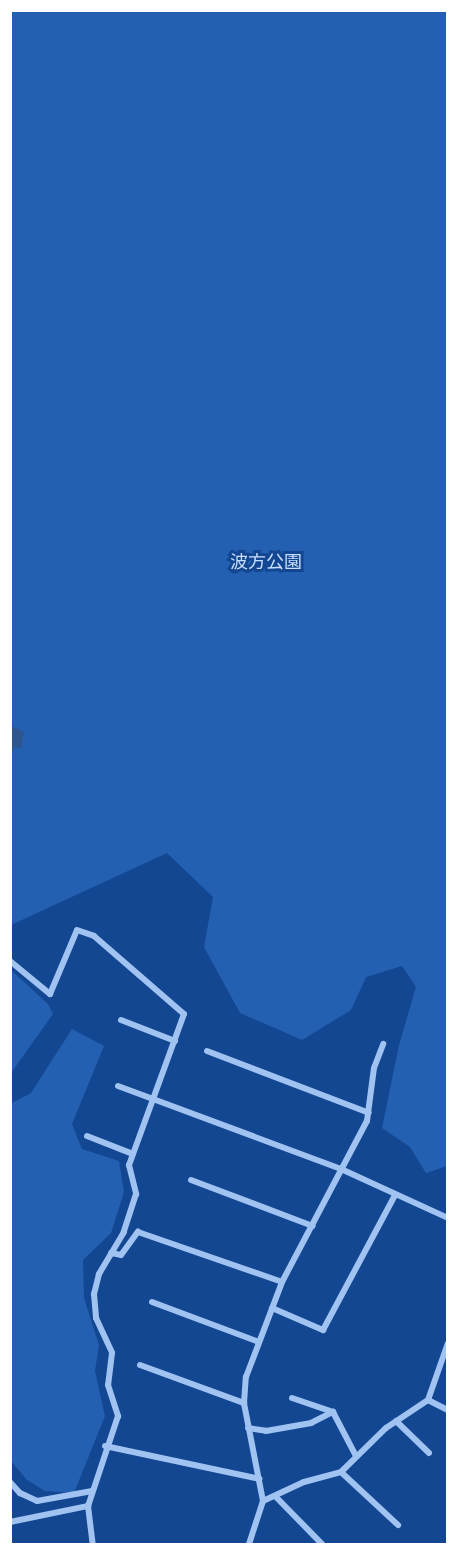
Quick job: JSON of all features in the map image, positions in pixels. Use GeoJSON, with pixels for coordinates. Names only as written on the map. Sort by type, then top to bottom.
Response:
{"type":"FeatureCollection","features":[{"type":"Feature","properties":{"kind":"street"},"geometry":{"type":"LineString","coordinates":[[10,962],[50,994],[77,930],[94,936],[184,1014],[155,1100],[129,1165],[136,1194],[124,1232],[99,1274],[94,1294],[96,1317],[112,1353],[108,1385],[118,1416],[105,1446],[88,1506],[93,1545]]}},
{"type":"Feature","properties":{"kind":"street"},"geometry":{"type":"LineString","coordinates":[[121,1020],[175,1041]]}},
{"type":"Feature","properties":{"kind":"street"},"geometry":{"type":"LineString","coordinates":[[249,1545],[263,1501],[244,1403],[246,1377],[282,1282],[313,1226],[369,1113],[374,1068],[383,1044]]}},
{"type":"Feature","properties":{"kind":"street"},"geometry":{"type":"LineString","coordinates":[[207,1051],[369,1113]]}},
{"type":"Feature","properties":{"kind":"street"},"geometry":{"type":"LineString","coordinates":[[118,1086],[341,1169],[447,1218]]}},
{"type":"Feature","properties":{"kind":"street"},"geometry":{"type":"LineString","coordinates":[[87,1136],[133,1154]]}},
{"type":"Feature","properties":{"kind":"street"},"geometry":{"type":"LineString","coordinates":[[191,1180],[313,1226]]}},
{"type":"Feature","properties":{"kind":"street"},"geometry":{"type":"LineString","coordinates":[[272,1308],[323,1330],[395,1195]]}},
{"type":"Feature","properties":{"kind":"street"},"geometry":{"type":"LineString","coordinates":[[111,1253],[121,1255],[138,1232],[282,1282]]}},
{"type":"Feature","properties":{"kind":"street"},"geometry":{"type":"LineString","coordinates":[[152,1302],[259,1342]]}},
{"type":"Feature","properties":{"kind":"street"},"geometry":{"type":"LineString","coordinates":[[263,1501],[304,1482],[341,1472],[396,1421],[428,1401],[447,1343]]}},
{"type":"Feature","properties":{"kind":"street"},"geometry":{"type":"LineString","coordinates":[[140,1365],[244,1403]]}},
{"type":"Feature","properties":{"kind":"street"},"geometry":{"type":"LineString","coordinates":[[292,1398],[333,1412],[356,1456]]}},
{"type":"Feature","properties":{"kind":"street"},"geometry":{"type":"LineString","coordinates":[[428,1401],[447,1410]]}},
{"type":"Feature","properties":{"kind":"street"},"geometry":{"type":"LineString","coordinates":[[249,1428],[266,1431],[311,1423],[333,1412]]}},
{"type":"Feature","properties":{"kind":"street"},"geometry":{"type":"LineString","coordinates":[[396,1421],[429,1453]]}},
{"type":"Feature","properties":{"kind":"street"},"geometry":{"type":"LineString","coordinates":[[105,1446],[260,1479]]}},
{"type":"Feature","properties":{"kind":"street"},"geometry":{"type":"LineString","coordinates":[[341,1472],[398,1525]]}},
{"type":"Feature","properties":{"kind":"street"},"geometry":{"type":"LineString","coordinates":[[10,1482],[20,1493],[37,1501],[92,1491]]}},
{"type":"Feature","properties":{"kind":"street"},"geometry":{"type":"LineString","coordinates":[[275,1496],[322,1545]]}},
{"type":"Feature","properties":{"kind":"street"},"geometry":{"type":"LineString","coordinates":[[10,1522],[88,1506]]}},
{"type":"Feature","properties":{"kind":"green space","name":"波方公園"},"geometry":{"type":"Polygon","coordinates":[[[11,11],[447,11],[447,1166],[426,1173],[410,1147],[382,1128],[399,1045],[416,987],[402,966],[366,977],[351,1010],[302,1040],[240,1013],[204,947],[213,897],[167,853],[11,925],[11,11]]]}},
{"type":"Feature","properties":{"kind":"green space"},"geometry":{"type":"Polygon","coordinates":[[[11,970],[48,1004],[53,1014],[11,1073],[11,970]]]}},
{"type":"Feature","properties":{"kind":"green space"},"geometry":{"type":"Polygon","coordinates":[[[72,1029],[104,1046],[72,1124],[82,1149],[119,1161],[124,1192],[111,1233],[83,1260],[84,1298],[99,1345],[95,1371],[105,1416],[74,1493],[45,1491],[27,1480],[11,1461],[10,1104],[31,1093],[72,1029]]]}},
{"type":"Feature","properties":{"kind":"shaded area"},"geometry":{"type":"Polygon","coordinates":[[[10,725],[24,732],[21,748],[14,747],[11,755],[10,725]]]}}]}
